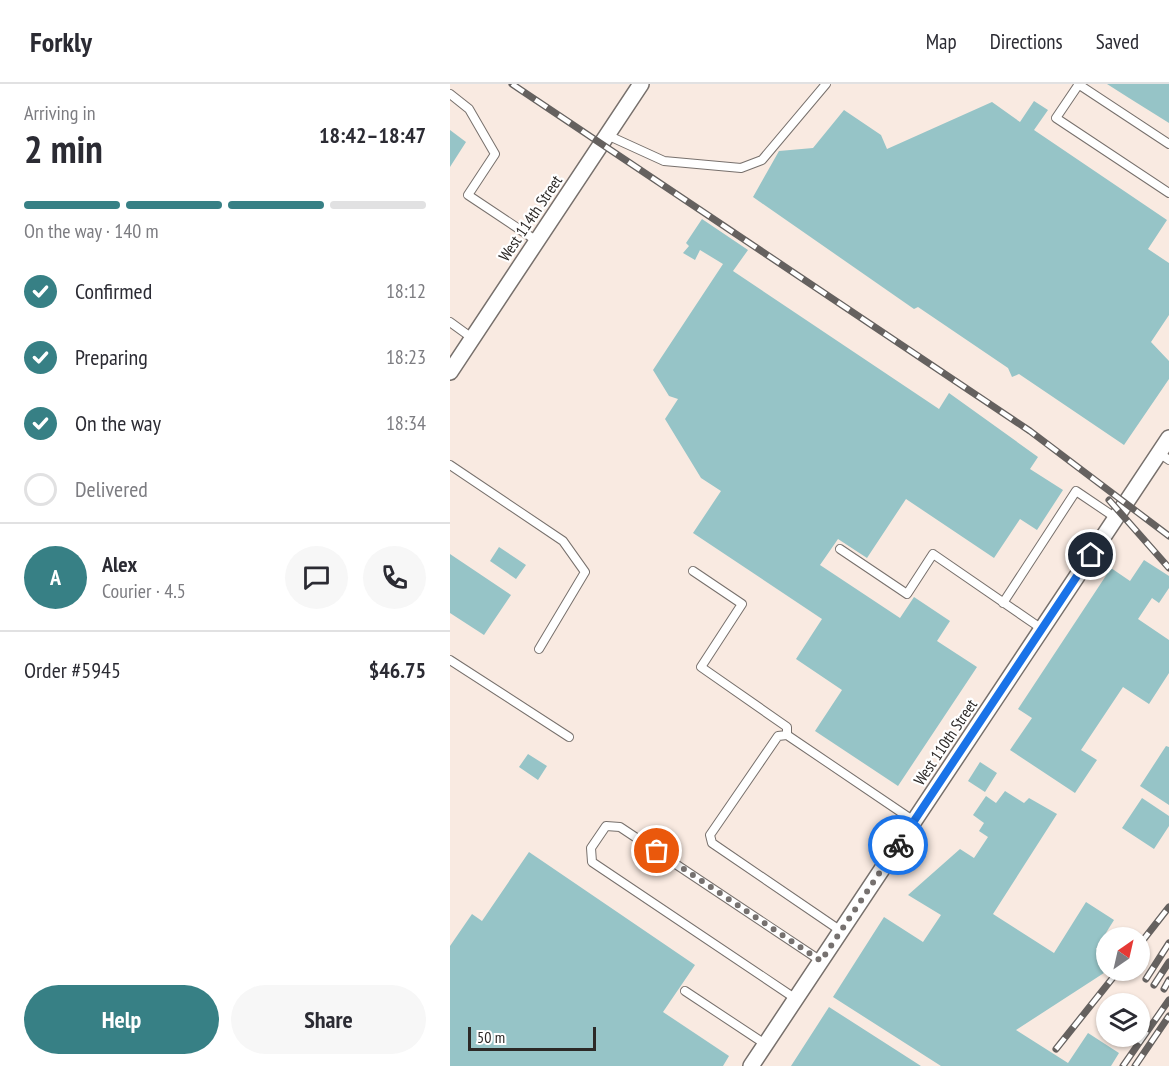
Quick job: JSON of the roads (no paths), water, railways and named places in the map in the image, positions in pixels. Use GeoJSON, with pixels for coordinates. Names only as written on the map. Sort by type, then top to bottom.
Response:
{"type":"FeatureCollection","features":[{"type":"Feature","properties":{"kind":"street","name":"West 114th Street"},"geometry":{"type":"LineString","coordinates":[[450,372],[641,84]]}},
{"type":"Feature","properties":{"kind":"street","name":"West 110th Street"},"geometry":{"type":"LineString","coordinates":[[751,1066],[1116,518],[1164,457],[1169,438]]}},
{"type":"Feature","properties":{"kind":"lane"},"geometry":{"type":"LineString","coordinates":[[607,135],[664,161],[741,168],[762,160],[826,84]]}},
{"type":"Feature","properties":{"kind":"lane"},"geometry":{"type":"LineString","coordinates":[[1169,144],[1078,84],[1056,118],[1169,193]]}},
{"type":"Feature","properties":{"kind":"lane"},"geometry":{"type":"LineString","coordinates":[[450,94],[469,109],[495,154],[468,195],[537,241]]}},
{"type":"Feature","properties":{"kind":"lane"},"geometry":{"type":"LineString","coordinates":[[450,322],[472,338]]}},
{"type":"Feature","properties":{"kind":"lane"},"geometry":{"type":"LineString","coordinates":[[450,465],[563,542],[585,573],[539,649]]}},
{"type":"Feature","properties":{"kind":"lane"},"geometry":{"type":"LineString","coordinates":[[1003,603],[1076,491],[1116,518]]}},
{"type":"Feature","properties":{"kind":"lane"},"geometry":{"type":"LineString","coordinates":[[840,549],[907,594],[933,554],[1042,629]]}},
{"type":"Feature","properties":{"kind":"lane"},"geometry":{"type":"LineString","coordinates":[[693,571],[742,604],[701,667],[787,728],[788,735]]}},
{"type":"Feature","properties":{"kind":"lane"},"geometry":{"type":"LineString","coordinates":[[450,660],[568,737]]}},
{"type":"Feature","properties":{"kind":"lane"},"geometry":{"type":"LineString","coordinates":[[840,931],[712,843],[710,835],[778,736],[788,735],[914,820]]}},
{"type":"Feature","properties":{"kind":"lane"},"geometry":{"type":"LineString","coordinates":[[796,999],[592,862],[591,848],[606,826],[620,827],[821,961]]}},
{"type":"Feature","properties":{"kind":"lane"},"geometry":{"type":"LineString","coordinates":[[685,991],[765,1044]]}},
{"type":"Feature","properties":{"kind":"railway"},"geometry":{"type":"LineString","coordinates":[[512,84],[1030,431],[1169,536]]}},
{"type":"Feature","properties":{"kind":"railway"},"geometry":{"type":"LineString","coordinates":[[1109,500],[1169,568]]}},
{"type":"Feature","properties":{"kind":"railway"},"geometry":{"type":"LineString","coordinates":[[1150,931],[1169,907]]}},
{"type":"Feature","properties":{"kind":"railway"},"geometry":{"type":"LineString","coordinates":[[1150,973],[1169,943]]}},
{"type":"Feature","properties":{"kind":"railway"},"geometry":{"type":"LineString","coordinates":[[1154,985],[1169,962]]}},
{"type":"Feature","properties":{"kind":"railway"},"geometry":{"type":"LineString","coordinates":[[1164,989],[1169,980]]}},
{"type":"Feature","properties":{"kind":"railway"},"geometry":{"type":"LineString","coordinates":[[1056,1049],[1110,981]]}},
{"type":"Feature","properties":{"kind":"railway"},"geometry":{"type":"LineString","coordinates":[[1123,1066],[1169,1000]]}},
{"type":"Feature","properties":{"kind":"railway"},"geometry":{"type":"LineString","coordinates":[[1135,1066],[1169,1016]]}}]}
